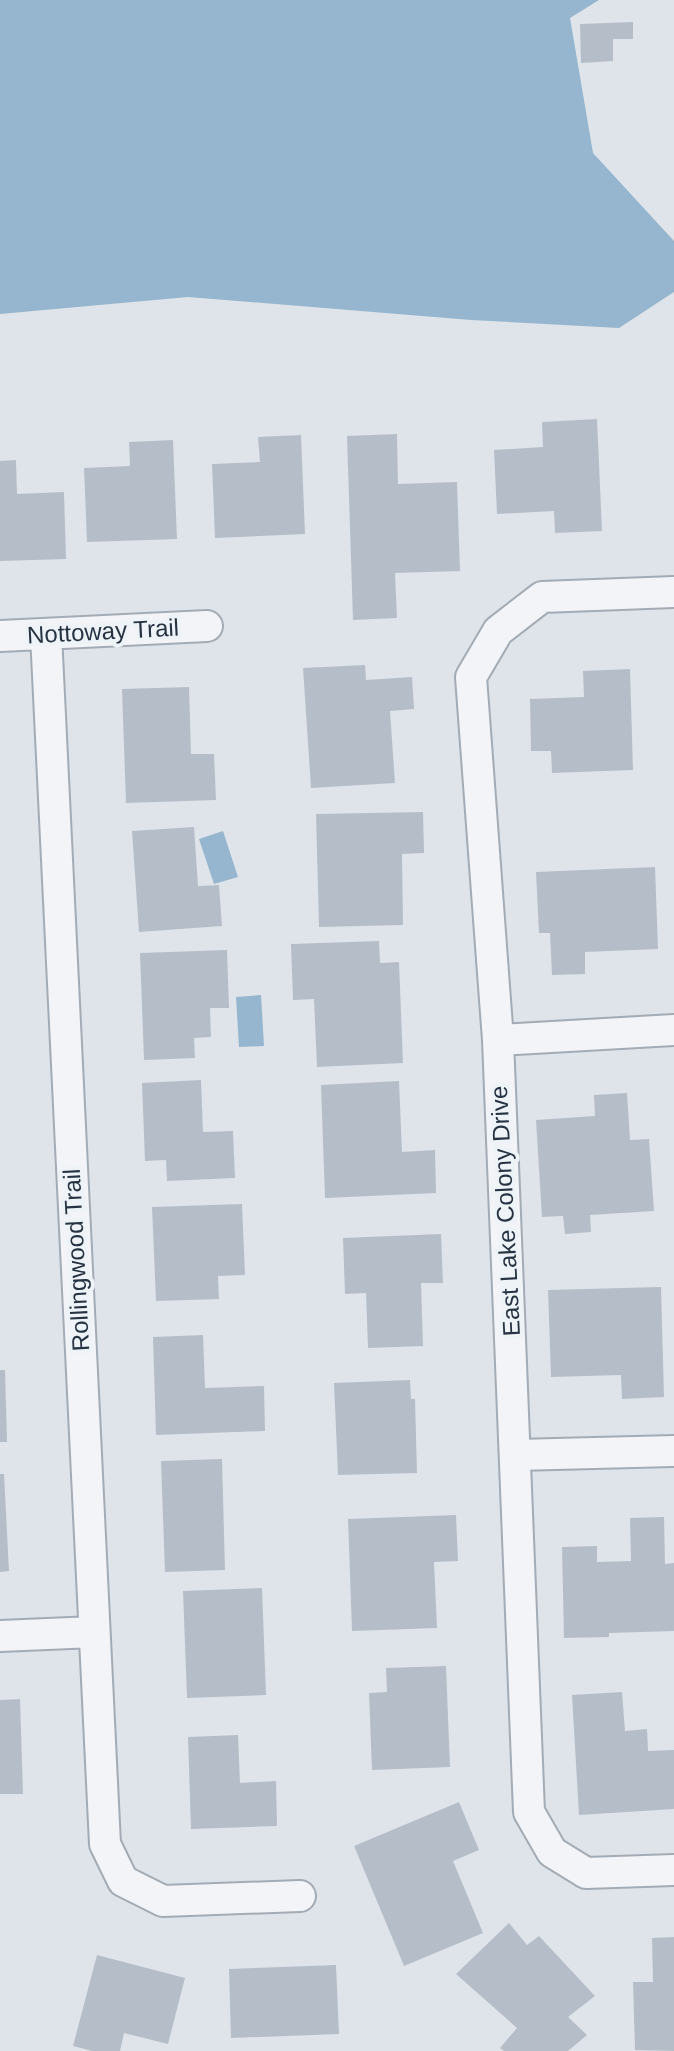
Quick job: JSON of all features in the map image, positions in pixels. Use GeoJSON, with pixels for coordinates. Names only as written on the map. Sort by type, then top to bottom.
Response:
{"type":"FeatureCollection","features":[{"type":"Feature","properties":{"kind":"street","name":"East Lake Colony Drive"},"geometry":{"type":"LineString","coordinates":[[674,592],[542,597],[498,631],[471,677],[498,1040],[529,1812],[552,1852],[586,1873],[674,1870]]}},
{"type":"Feature","properties":{"kind":"street","name":"Nottoway Trail"},"geometry":{"type":"LineString","coordinates":[[0,636],[207,626]]}},
{"type":"Feature","properties":{"kind":"street","name":"Rollingwood Trail"},"geometry":{"type":"LineString","coordinates":[[46,634],[105,1844],[123,1881],[163,1901],[300,1896]]}},
{"type":"Feature","properties":{"kind":"street"},"geometry":{"type":"LineString","coordinates":[[498,1040],[674,1030]]}},
{"type":"Feature","properties":{"kind":"street"},"geometry":{"type":"LineString","coordinates":[[516,1455],[674,1451]]}},
{"type":"Feature","properties":{"kind":"street"},"geometry":{"type":"LineString","coordinates":[[0,1636],[94,1632]]}},
{"type":"Feature","properties":{"kind":"water"},"geometry":{"type":"Polygon","coordinates":[[[0,0],[599,0],[570,18],[593,153],[674,241],[674,292],[619,328],[471,320],[188,297],[0,314],[0,0]]]}},
{"type":"Feature","properties":{"kind":"water"},"geometry":{"type":"Polygon","coordinates":[[[223,831],[238,877],[214,884],[199,839],[223,831]]]}},
{"type":"Feature","properties":{"kind":"water"},"geometry":{"type":"Polygon","coordinates":[[[261,995],[264,1046],[239,1047],[236,997],[261,995]]]}},
{"type":"Feature","properties":{"kind":"building"},"geometry":{"type":"Polygon","coordinates":[[[633,22],[633,39],[613,39],[613,61],[581,63],[580,24],[633,22]]]}},
{"type":"Feature","properties":{"kind":"building"},"geometry":{"type":"Polygon","coordinates":[[[597,419],[602,531],[555,533],[554,511],[497,514],[494,450],[543,447],[542,422],[597,419]]]}},
{"type":"Feature","properties":{"kind":"building"},"geometry":{"type":"Polygon","coordinates":[[[397,434],[398,484],[457,482],[460,571],[395,573],[397,618],[353,620],[347,436],[397,434]]]}},
{"type":"Feature","properties":{"kind":"building"},"geometry":{"type":"Polygon","coordinates":[[[301,435],[305,534],[215,538],[212,464],[260,462],[258,437],[301,435]]]}},
{"type":"Feature","properties":{"kind":"building"},"geometry":{"type":"Polygon","coordinates":[[[173,440],[177,539],[87,542],[84,468],[130,466],[129,442],[173,440]]]}},
{"type":"Feature","properties":{"kind":"building"},"geometry":{"type":"Polygon","coordinates":[[[16,460],[17,494],[64,492],[66,559],[0,561],[0,461],[16,460]]]}},
{"type":"Feature","properties":{"kind":"building"},"geometry":{"type":"Polygon","coordinates":[[[365,665],[366,680],[412,677],[414,709],[390,711],[395,783],[311,788],[303,668],[365,665]]]}},
{"type":"Feature","properties":{"kind":"building"},"geometry":{"type":"Polygon","coordinates":[[[630,669],[633,770],[552,773],[551,751],[531,751],[530,699],[584,697],[583,671],[630,669]]]}},
{"type":"Feature","properties":{"kind":"building"},"geometry":{"type":"Polygon","coordinates":[[[189,687],[191,754],[214,754],[216,800],[126,803],[122,689],[189,687]]]}},
{"type":"Feature","properties":{"kind":"building"},"geometry":{"type":"Polygon","coordinates":[[[423,812],[424,853],[402,854],[403,925],[319,927],[316,814],[423,812]]]}},
{"type":"Feature","properties":{"kind":"building"},"geometry":{"type":"Polygon","coordinates":[[[194,827],[198,886],[219,885],[222,926],[139,932],[132,831],[194,827]]]}},
{"type":"Feature","properties":{"kind":"building"},"geometry":{"type":"Polygon","coordinates":[[[655,867],[658,949],[585,952],[585,974],[552,975],[550,933],[539,933],[536,872],[655,867]]]}},
{"type":"Feature","properties":{"kind":"building"},"geometry":{"type":"Polygon","coordinates":[[[379,941],[380,963],[399,962],[403,1063],[317,1067],[314,999],[293,1000],[291,944],[379,941]]]}},
{"type":"Feature","properties":{"kind":"building"},"geometry":{"type":"Polygon","coordinates":[[[227,950],[229,1008],[210,1008],[211,1037],[194,1038],[195,1058],[144,1060],[140,953],[227,950]]]}},
{"type":"Feature","properties":{"kind":"building"},"geometry":{"type":"Polygon","coordinates":[[[201,1080],[203,1132],[233,1131],[235,1178],[167,1181],[166,1160],[145,1161],[142,1083],[201,1080]]]}},
{"type":"Feature","properties":{"kind":"building"},"geometry":{"type":"Polygon","coordinates":[[[399,1081],[402,1152],[435,1150],[436,1193],[325,1198],[321,1085],[399,1081]]]}},
{"type":"Feature","properties":{"kind":"building"},"geometry":{"type":"Polygon","coordinates":[[[627,1093],[630,1140],[649,1139],[654,1211],[590,1215],[591,1232],[565,1234],[563,1216],[542,1217],[536,1120],[595,1116],[594,1095],[627,1093]]]}},
{"type":"Feature","properties":{"kind":"building"},"geometry":{"type":"Polygon","coordinates":[[[242,1204],[245,1275],[218,1276],[219,1299],[156,1301],[152,1207],[242,1204]]]}},
{"type":"Feature","properties":{"kind":"building"},"geometry":{"type":"Polygon","coordinates":[[[441,1234],[443,1283],[421,1283],[423,1346],[368,1348],[366,1293],[345,1294],[343,1238],[441,1234]]]}},
{"type":"Feature","properties":{"kind":"building"},"geometry":{"type":"Polygon","coordinates":[[[661,1287],[664,1397],[622,1399],[621,1375],[551,1377],[548,1290],[661,1287]]]}},
{"type":"Feature","properties":{"kind":"building"},"geometry":{"type":"Polygon","coordinates":[[[203,1335],[205,1388],[264,1386],[265,1431],[156,1435],[153,1337],[203,1335]]]}},
{"type":"Feature","properties":{"kind":"building"},"geometry":{"type":"Polygon","coordinates":[[[0,1370],[5,1370],[7,1442],[0,1442],[0,1370]]]}},
{"type":"Feature","properties":{"kind":"building"},"geometry":{"type":"Polygon","coordinates":[[[410,1380],[411,1399],[415,1399],[417,1473],[338,1475],[334,1383],[410,1380]]]}},
{"type":"Feature","properties":{"kind":"building"},"geometry":{"type":"Polygon","coordinates":[[[222,1459],[225,1570],[165,1572],[161,1461],[222,1459]]]}},
{"type":"Feature","properties":{"kind":"building"},"geometry":{"type":"Polygon","coordinates":[[[0,1474],[4,1474],[9,1571],[0,1572],[0,1474]]]}},
{"type":"Feature","properties":{"kind":"building"},"geometry":{"type":"Polygon","coordinates":[[[456,1515],[458,1561],[434,1562],[437,1628],[352,1631],[348,1519],[456,1515]]]}},
{"type":"Feature","properties":{"kind":"building"},"geometry":{"type":"Polygon","coordinates":[[[664,1517],[665,1564],[674,1563],[674,1631],[564,1638],[562,1547],[597,1546],[597,1562],[631,1561],[630,1518],[664,1517]]]}},
{"type":"Feature","properties":{"kind":"building"},"geometry":{"type":"Polygon","coordinates":[[[262,1588],[266,1695],[187,1698],[183,1591],[262,1588]]]}},
{"type":"Feature","properties":{"kind":"building"},"geometry":{"type":"Polygon","coordinates":[[[446,1666],[450,1767],[372,1770],[369,1693],[387,1692],[386,1668],[446,1666]]]}},
{"type":"Feature","properties":{"kind":"building"},"geometry":{"type":"Polygon","coordinates":[[[622,1692],[625,1731],[647,1729],[648,1751],[674,1750],[674,1809],[579,1815],[572,1695],[622,1692]]]}},
{"type":"Feature","properties":{"kind":"building"},"geometry":{"type":"Polygon","coordinates":[[[20,1699],[23,1794],[0,1794],[0,1700],[20,1699]]]}},
{"type":"Feature","properties":{"kind":"building"},"geometry":{"type":"Polygon","coordinates":[[[238,1735],[240,1783],[276,1781],[277,1826],[191,1829],[188,1737],[238,1735]]]}},
{"type":"Feature","properties":{"kind":"building"},"geometry":{"type":"Polygon","coordinates":[[[459,1802],[479,1850],[453,1861],[483,1933],[404,1966],[354,1846],[459,1802]]]}},
{"type":"Feature","properties":{"kind":"building"},"geometry":{"type":"Polygon","coordinates":[[[509,1923],[527,1945],[539,1936],[595,1996],[568,2017],[587,2035],[568,2051],[504,2051],[500,2048],[517,2028],[456,1974],[509,1923]]]}},
{"type":"Feature","properties":{"kind":"building"},"geometry":{"type":"Polygon","coordinates":[[[674,1937],[674,2051],[635,2050],[633,1982],[653,1982],[652,1938],[674,1937]]]}},
{"type":"Feature","properties":{"kind":"building"},"geometry":{"type":"Polygon","coordinates":[[[97,1955],[185,1978],[168,2044],[124,2033],[120,2051],[92,2051],[73,2046],[97,1955]]]}},
{"type":"Feature","properties":{"kind":"building"},"geometry":{"type":"Polygon","coordinates":[[[336,1965],[339,2034],[231,2038],[229,1969],[336,1965]]]}}]}
